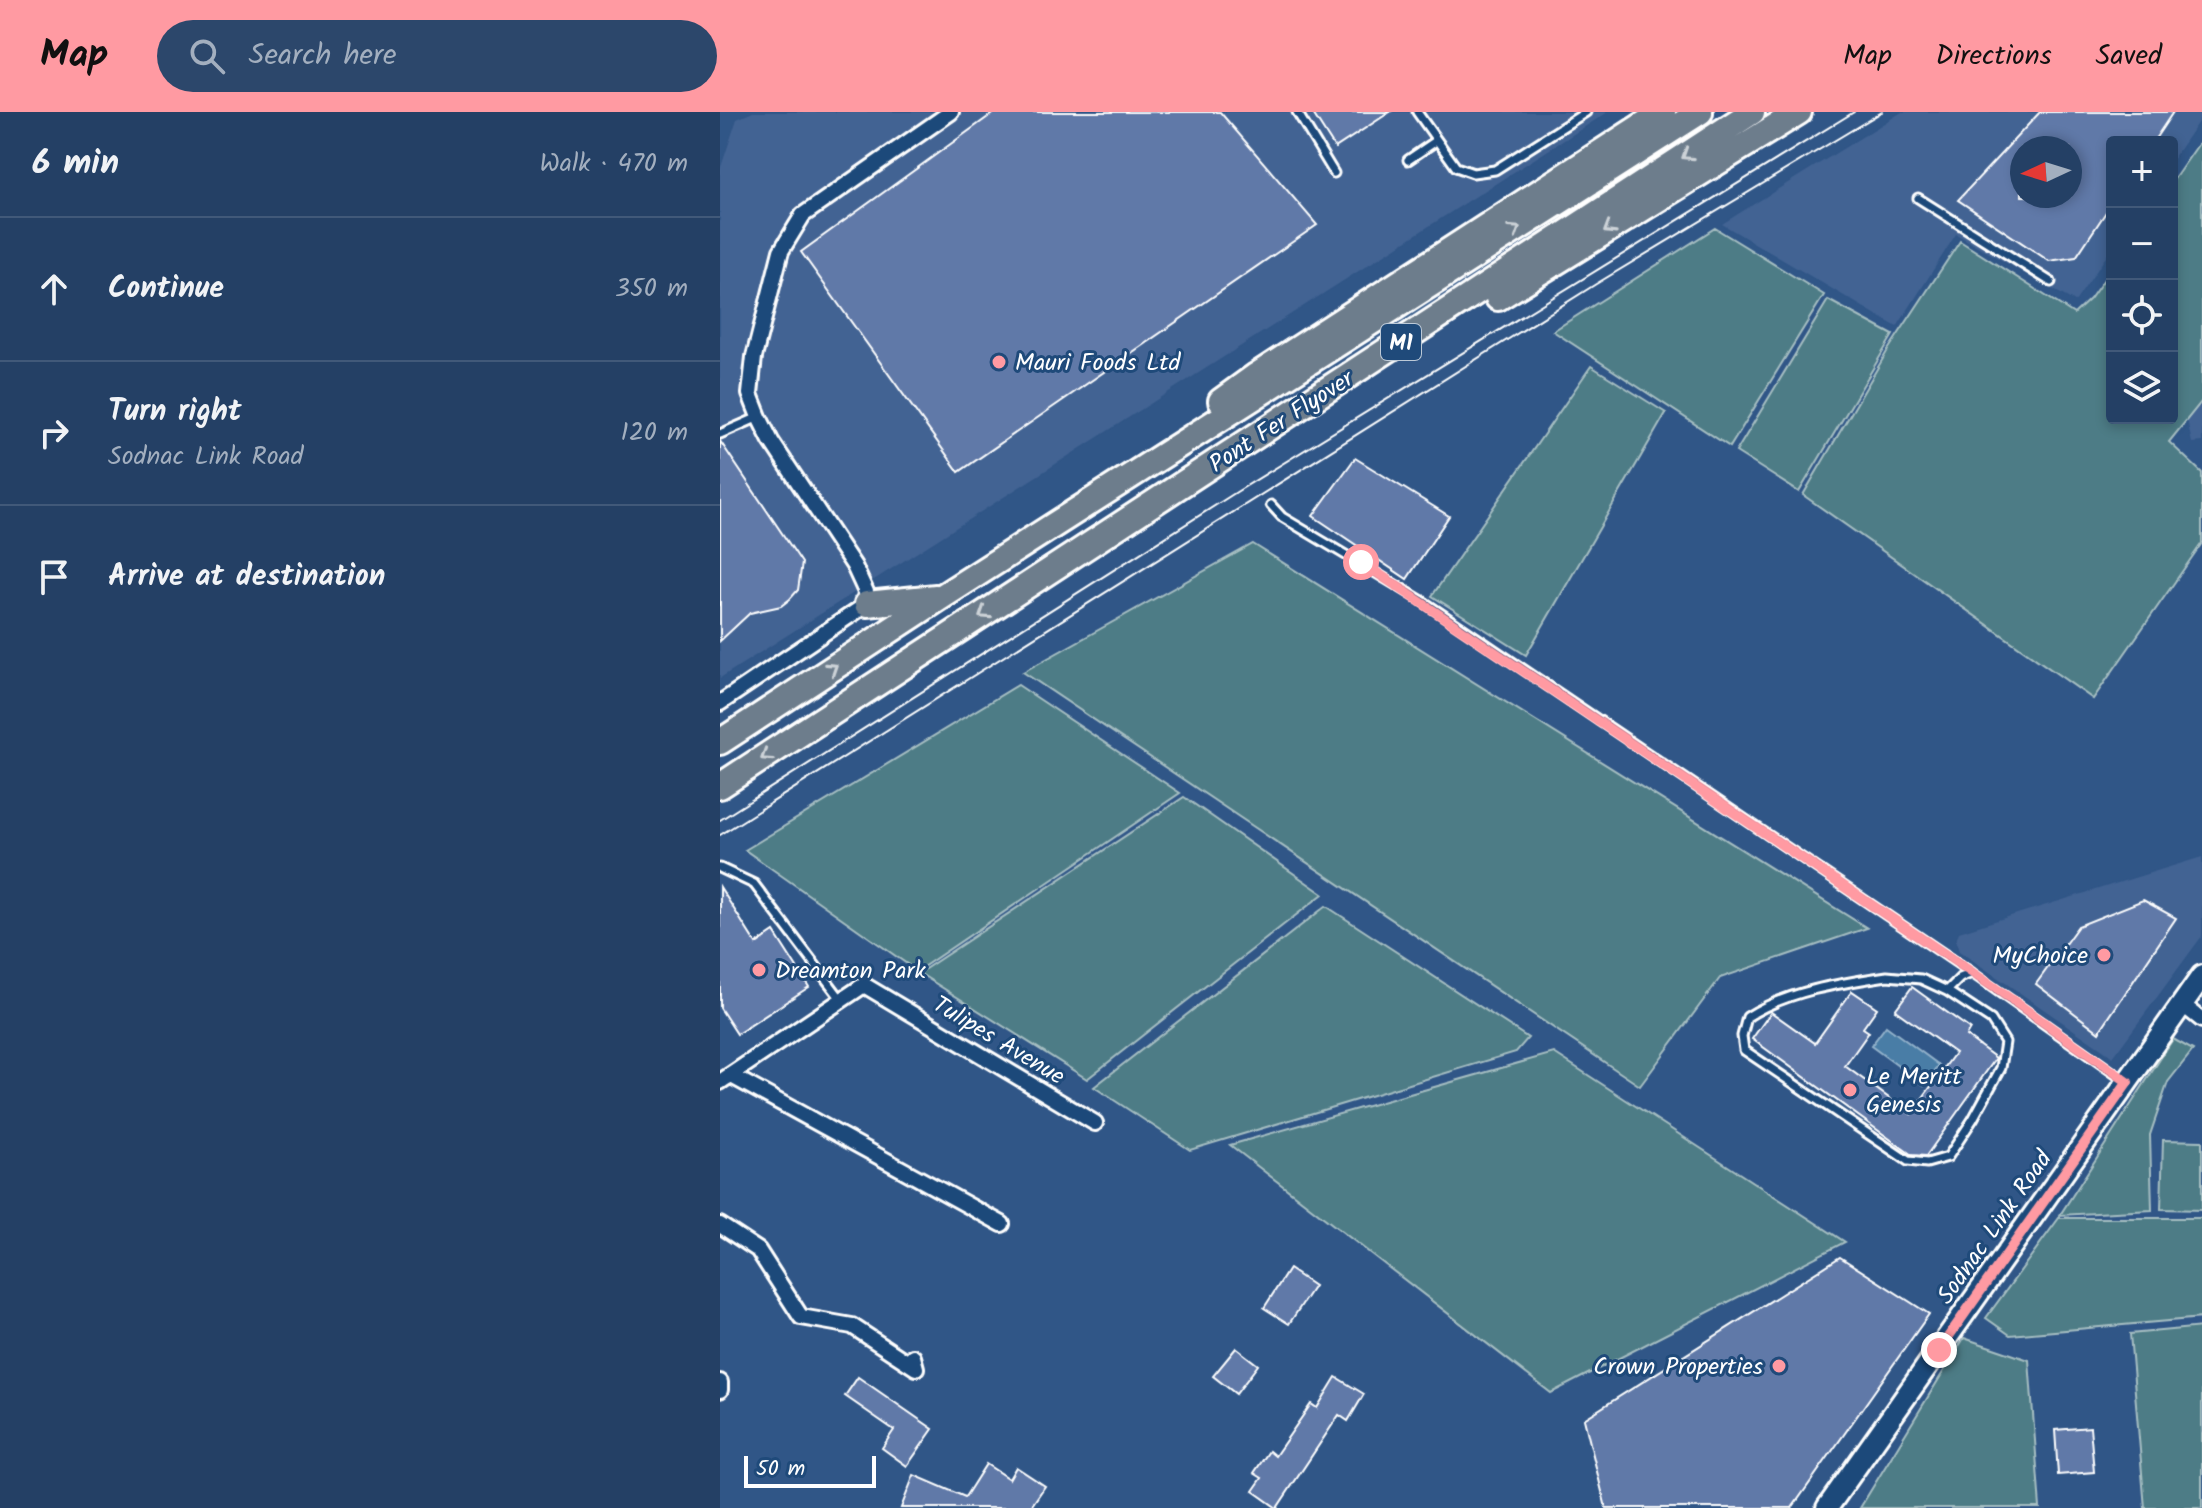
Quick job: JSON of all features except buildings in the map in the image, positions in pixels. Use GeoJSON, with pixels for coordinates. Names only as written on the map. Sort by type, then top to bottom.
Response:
{"type":"FeatureCollection","features":[{"type":"Feature","properties":{"kind":"highway"},"geometry":{"type":"LineString","coordinates":[[1025,545],[1257,375],[1663,112]]}},
{"type":"Feature","properties":{"kind":"highway","name":"Pont Fer Flyover"},"geometry":{"type":"LineString","coordinates":[[1025,545],[1700,112]]}},
{"type":"Feature","properties":{"kind":"highway","name":"Pont Fer Flyover"},"geometry":{"type":"LineString","coordinates":[[1050,572],[1752,112]]}},
{"type":"Feature","properties":{"kind":"highway"},"geometry":{"type":"LineString","coordinates":[[1050,572],[1272,443],[1367,379],[1799,112]]}},
{"type":"Feature","properties":{"kind":"highway","name":"M1"},"geometry":{"type":"LineString","coordinates":[[720,742],[1025,545]]}},
{"type":"Feature","properties":{"kind":"highway","name":"M1"},"geometry":{"type":"LineString","coordinates":[[720,786],[1050,572]]}},
{"type":"Feature","properties":{"kind":"highway"},"geometry":{"type":"LineString","coordinates":[[867,604],[943,596]]}},
{"type":"Feature","properties":{"kind":"main road","name":"Sodnac Link Road"},"geometry":{"type":"LineString","coordinates":[[1827,1508],[2202,976]]}},
{"type":"Feature","properties":{"kind":"street"},"geometry":{"type":"LineString","coordinates":[[720,703],[867,604],[866,592],[854,566],[771,441],[750,394],[754,357],[781,251],[803,215],[951,112]]}},
{"type":"Feature","properties":{"kind":"street","name":"Tulipes Avenue"},"geometry":{"type":"LineString","coordinates":[[725,1078],[864,985],[1095,1123]]}},
{"type":"Feature","properties":{"kind":"street"},"geometry":{"type":"LineString","coordinates":[[2183,1005],[2202,1020]]}},
{"type":"Feature","properties":{"kind":"street"},"geometry":{"type":"LineString","coordinates":[[725,1078],[1002,1224]]}},
{"type":"Feature","properties":{"kind":"street"},"geometry":{"type":"LineString","coordinates":[[720,1225],[758,1250],[801,1317],[852,1326],[916,1368],[913,1357]]}},
{"type":"Feature","properties":{"kind":"street"},"geometry":{"type":"LineString","coordinates":[[720,1382],[720,1390]]}},
{"type":"Feature","properties":{"kind":"lane"},"geometry":{"type":"LineString","coordinates":[[1297,112],[1334,173]]}},
{"type":"Feature","properties":{"kind":"lane"},"geometry":{"type":"LineString","coordinates":[[1417,112],[1456,167],[1473,173],[1495,170],[1586,112]]}},
{"type":"Feature","properties":{"kind":"lane"},"geometry":{"type":"LineString","coordinates":[[1408,160],[1436,141]]}},
{"type":"Feature","properties":{"kind":"lane"},"geometry":{"type":"LineString","coordinates":[[1918,198],[1988,239],[2051,282]]}},
{"type":"Feature","properties":{"kind":"lane"},"geometry":{"type":"LineString","coordinates":[[720,434],[759,417]]}},
{"type":"Feature","properties":{"kind":"lane"},"geometry":{"type":"LineString","coordinates":[[1271,505],[1282,517],[1421,600],[2128,1082]]}},
{"type":"Feature","properties":{"kind":"lane"},"geometry":{"type":"LineString","coordinates":[[720,868],[754,884],[841,999]]}},
{"type":"Feature","properties":{"kind":"lane"},"geometry":{"type":"LineString","coordinates":[[1947,991],[1960,978],[1972,973]]}},
{"type":"Feature","properties":{"kind":"lane"},"geometry":{"type":"LineString","coordinates":[[1887,976],[1921,979],[1947,991],[1991,1020],[2005,1042],[2001,1068],[1948,1157],[1927,1163],[1908,1161],[1744,1050],[1742,1036],[1747,1017],[1763,1006],[1824,988],[1887,976]]}},
{"type":"Feature","properties":{"kind":"shaded area"},"geometry":{"type":"Polygon","coordinates":[[[753,112],[1608,112],[720,678],[720,170],[737,119],[753,112]]]}},
{"type":"Feature","properties":{"kind":"shaded area"},"geometry":{"type":"Polygon","coordinates":[[[1902,112],[2202,112],[2178,151],[2178,136],[2106,136],[2106,257],[2075,302],[1956,234],[1897,327],[1722,224],[1902,112]]]}},
{"type":"Feature","properties":{"kind":"shaded area"},"geometry":{"type":"Polygon","coordinates":[[[2202,406],[2202,442],[2192,443],[2185,410],[2202,406]]]}},
{"type":"Feature","properties":{"kind":"shaded area"},"geometry":{"type":"Polygon","coordinates":[[[2202,857],[2202,936],[2113,1057],[1959,951],[1956,941],[1959,932],[2202,857]]]}},
{"type":"Feature","properties":{"kind":"shaded area"},"geometry":{"type":"Polygon","coordinates":[[[1886,1026],[1939,1065],[1924,1085],[1871,1046],[1886,1026]]]}},
{"type":"Feature","properties":{"kind":"green space"},"geometry":{"type":"Polygon","coordinates":[[[2202,139],[2202,401],[2169,442],[2202,473],[2202,543],[2093,699],[1803,495],[1888,350],[1960,241],[2074,314],[2090,299],[2106,276],[2106,424],[2178,424],[2178,173],[2202,139]]]}},
{"type":"Feature","properties":{"kind":"green space"},"geometry":{"type":"Polygon","coordinates":[[[1715,228],[1824,295],[1730,447],[1553,331],[1715,228]]]}},
{"type":"Feature","properties":{"kind":"green space"},"geometry":{"type":"Polygon","coordinates":[[[1828,300],[1893,335],[1799,492],[1736,452],[1828,300]]]}},
{"type":"Feature","properties":{"kind":"green space"},"geometry":{"type":"Polygon","coordinates":[[[1591,366],[1666,413],[1526,655],[1432,596],[1591,366]]]}},
{"type":"Feature","properties":{"kind":"green space"},"geometry":{"type":"Polygon","coordinates":[[[1253,544],[1867,928],[1720,978],[1640,1086],[1023,672],[1253,544]]]}},
{"type":"Feature","properties":{"kind":"green space"},"geometry":{"type":"Polygon","coordinates":[[[1018,685],[1180,793],[917,971],[745,850],[1018,685]]]}},
{"type":"Feature","properties":{"kind":"green space"},"geometry":{"type":"Polygon","coordinates":[[[1184,797],[1323,894],[1087,1079],[919,973],[1184,797]]]}},
{"type":"Feature","properties":{"kind":"green space"},"geometry":{"type":"Polygon","coordinates":[[[1326,906],[1528,1038],[1516,1052],[1190,1150],[1094,1087],[1326,906]]]}},
{"type":"Feature","properties":{"kind":"green space"},"geometry":{"type":"Polygon","coordinates":[[[2173,1039],[2193,1050],[2168,1082],[2150,1135],[2152,1210],[2060,1215],[2173,1039]]]}},
{"type":"Feature","properties":{"kind":"green space"},"geometry":{"type":"Polygon","coordinates":[[[1554,1053],[1845,1242],[1551,1393],[1230,1145],[1554,1053]]]}},
{"type":"Feature","properties":{"kind":"green space"},"geometry":{"type":"Polygon","coordinates":[[[2163,1140],[2202,1141],[2202,1210],[2161,1209],[2163,1140]]]}},
{"type":"Feature","properties":{"kind":"green space"},"geometry":{"type":"Polygon","coordinates":[[[2059,1218],[2202,1218],[2202,1318],[2010,1335],[1986,1318],[2059,1218]]]}},
{"type":"Feature","properties":{"kind":"green space"},"geometry":{"type":"Polygon","coordinates":[[[2202,1327],[2202,1508],[2145,1508],[2130,1334],[2202,1327]]]}},
{"type":"Feature","properties":{"kind":"green space"},"geometry":{"type":"Polygon","coordinates":[[[1964,1338],[2029,1360],[2040,1508],[1860,1508],[1964,1338]]]}},
{"type":"Feature","properties":{"kind":"tram line"},"geometry":{"type":"LineString","coordinates":[[720,820],[1238,491],[1854,112]]}},
{"type":"Feature","properties":{"kind":"tram line"},"geometry":{"type":"LineString","coordinates":[[720,835],[1596,284],[1882,112]]}},
{"type":"Feature","properties":{"kind":"place","name":"Mauri Foods Ltd"},"geometry":{"type":"Point","coordinates":[999,362]}},
{"type":"Feature","properties":{"kind":"place","name":"MyChoice"},"geometry":{"type":"Point","coordinates":[2104,955]}},
{"type":"Feature","properties":{"kind":"place","name":"Dreamton Park"},"geometry":{"type":"Point","coordinates":[759,970]}},
{"type":"Feature","properties":{"kind":"place","name":"Le Meritt Genesis"},"geometry":{"type":"Point","coordinates":[1850,1090]}},
{"type":"Feature","properties":{"kind":"place","name":"Crown Properties"},"geometry":{"type":"Point","coordinates":[1779,1366]}},
{"type":"Feature","properties":{"kind":"route"},"geometry":{"type":"LineString","coordinates":[[1361,562],[1995,988],[2128,1082],[1939,1350]]}}]}
